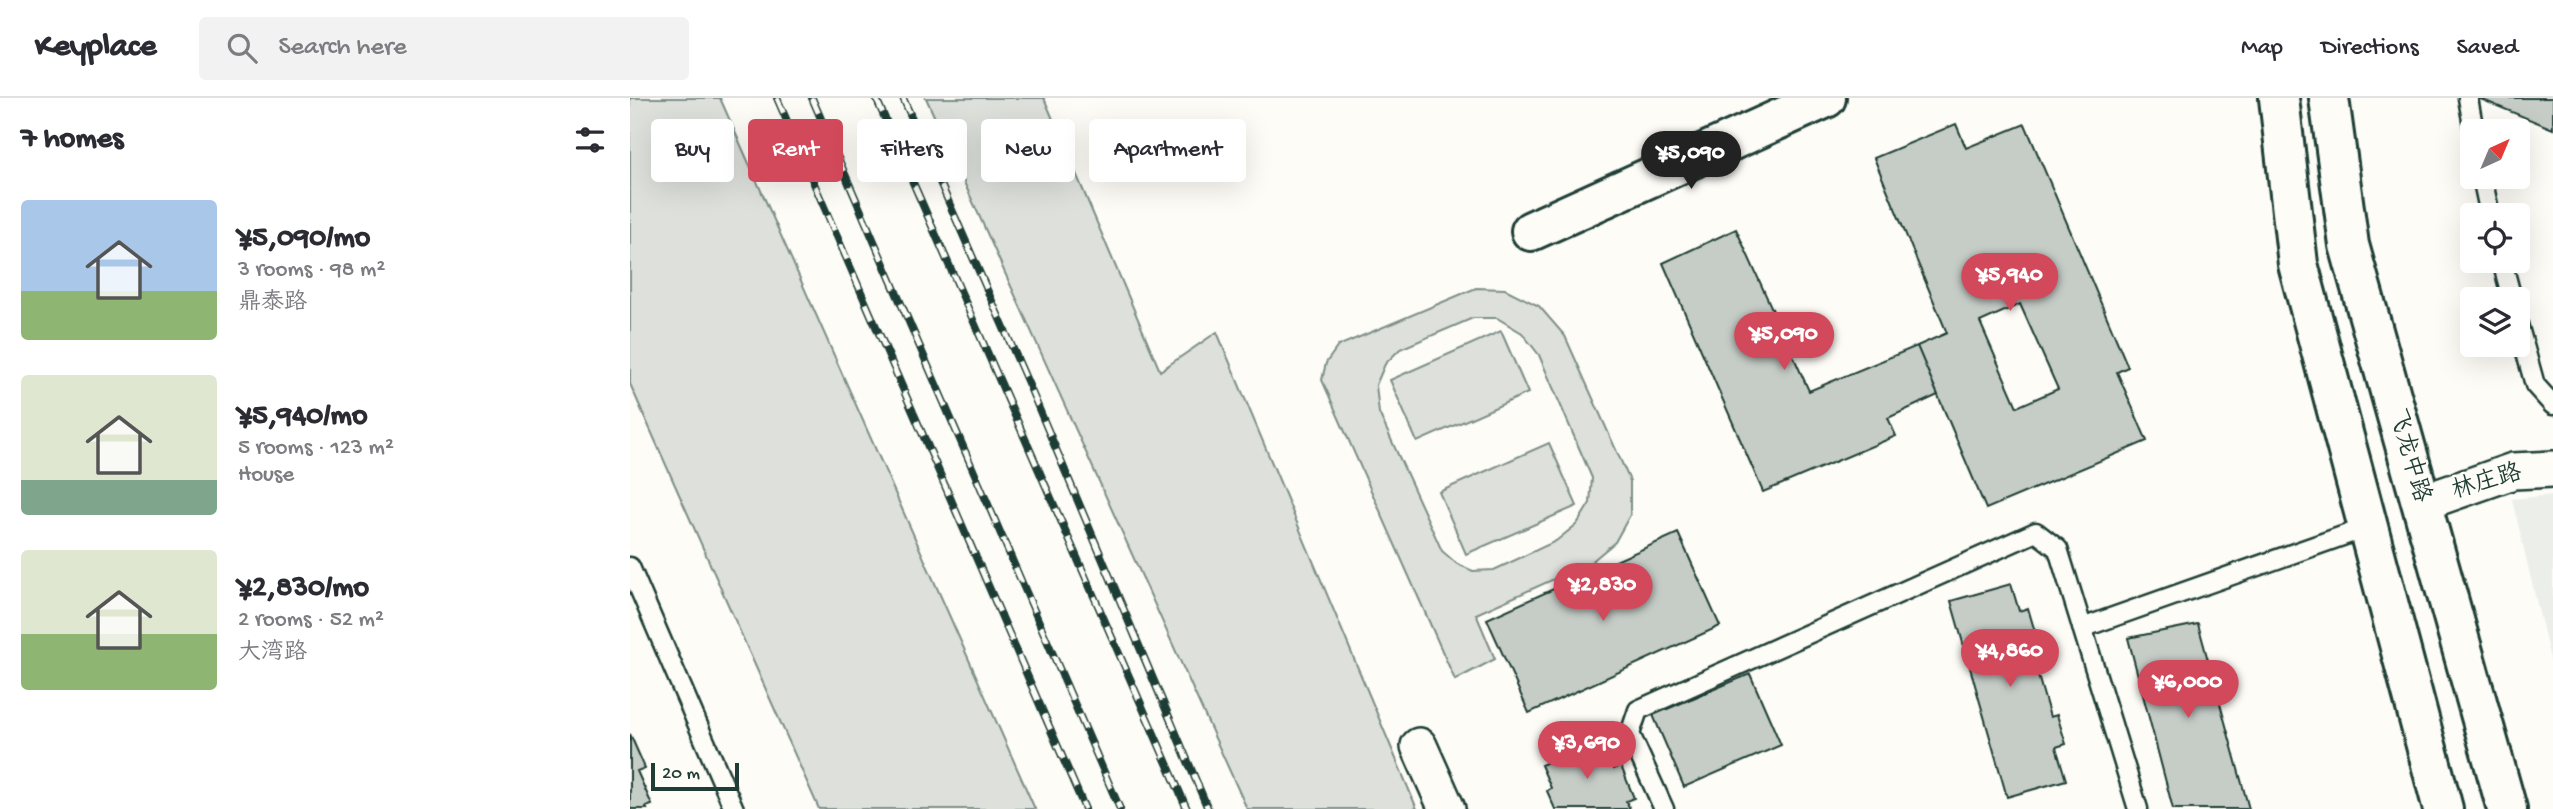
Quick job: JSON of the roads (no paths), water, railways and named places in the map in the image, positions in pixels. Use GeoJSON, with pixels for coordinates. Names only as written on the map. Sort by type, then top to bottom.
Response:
{"type":"FeatureCollection","features":[{"type":"Feature","properties":{"kind":"main road"},"geometry":{"type":"LineString","coordinates":[[1531,231],[1826,98]]}},
{"type":"Feature","properties":{"kind":"main road"},"geometry":{"type":"LineString","coordinates":[[2279,98],[2298,264],[2443,809]]}},
{"type":"Feature","properties":{"kind":"main road","name":"飞龙中路"},"geometry":{"type":"LineString","coordinates":[[2329,98],[2349,245],[2507,809]]}},
{"type":"Feature","properties":{"kind":"street","name":"林庄路"},"geometry":{"type":"LineString","coordinates":[[2421,503],[2513,471],[2553,469]]}},
{"type":"Feature","properties":{"kind":"street"},"geometry":{"type":"LineString","coordinates":[[1419,746],[1447,809]]}},
{"type":"Feature","properties":{"kind":"lane"},"geometry":{"type":"LineString","coordinates":[[2468,98],[2472,119]]}},
{"type":"Feature","properties":{"kind":"lane"},"geometry":{"type":"LineString","coordinates":[[2527,357],[2535,385],[2553,405]]}},
{"type":"Feature","properties":{"kind":"lane"},"geometry":{"type":"LineString","coordinates":[[2082,628],[2368,527]]}},
{"type":"Feature","properties":{"kind":"lane"},"geometry":{"type":"LineString","coordinates":[[1664,809],[1630,734],[1638,710],[2036,532],[2058,549],[2138,809]]}},
{"type":"Feature","properties":{"kind":"lane"},"geometry":{"type":"LineString","coordinates":[[630,567],[734,809]]}},
{"type":"Feature","properties":{"kind":"railway"},"geometry":{"type":"LineString","coordinates":[[777,98],[1085,809]]}},
{"type":"Feature","properties":{"kind":"railway"},"geometry":{"type":"LineString","coordinates":[[812,98],[1120,809]]}},
{"type":"Feature","properties":{"kind":"railway"},"geometry":{"type":"LineString","coordinates":[[876,98],[1187,809]]}},
{"type":"Feature","properties":{"kind":"railway"},"geometry":{"type":"LineString","coordinates":[[903,98],[1031,390],[1208,809]]}}]}
